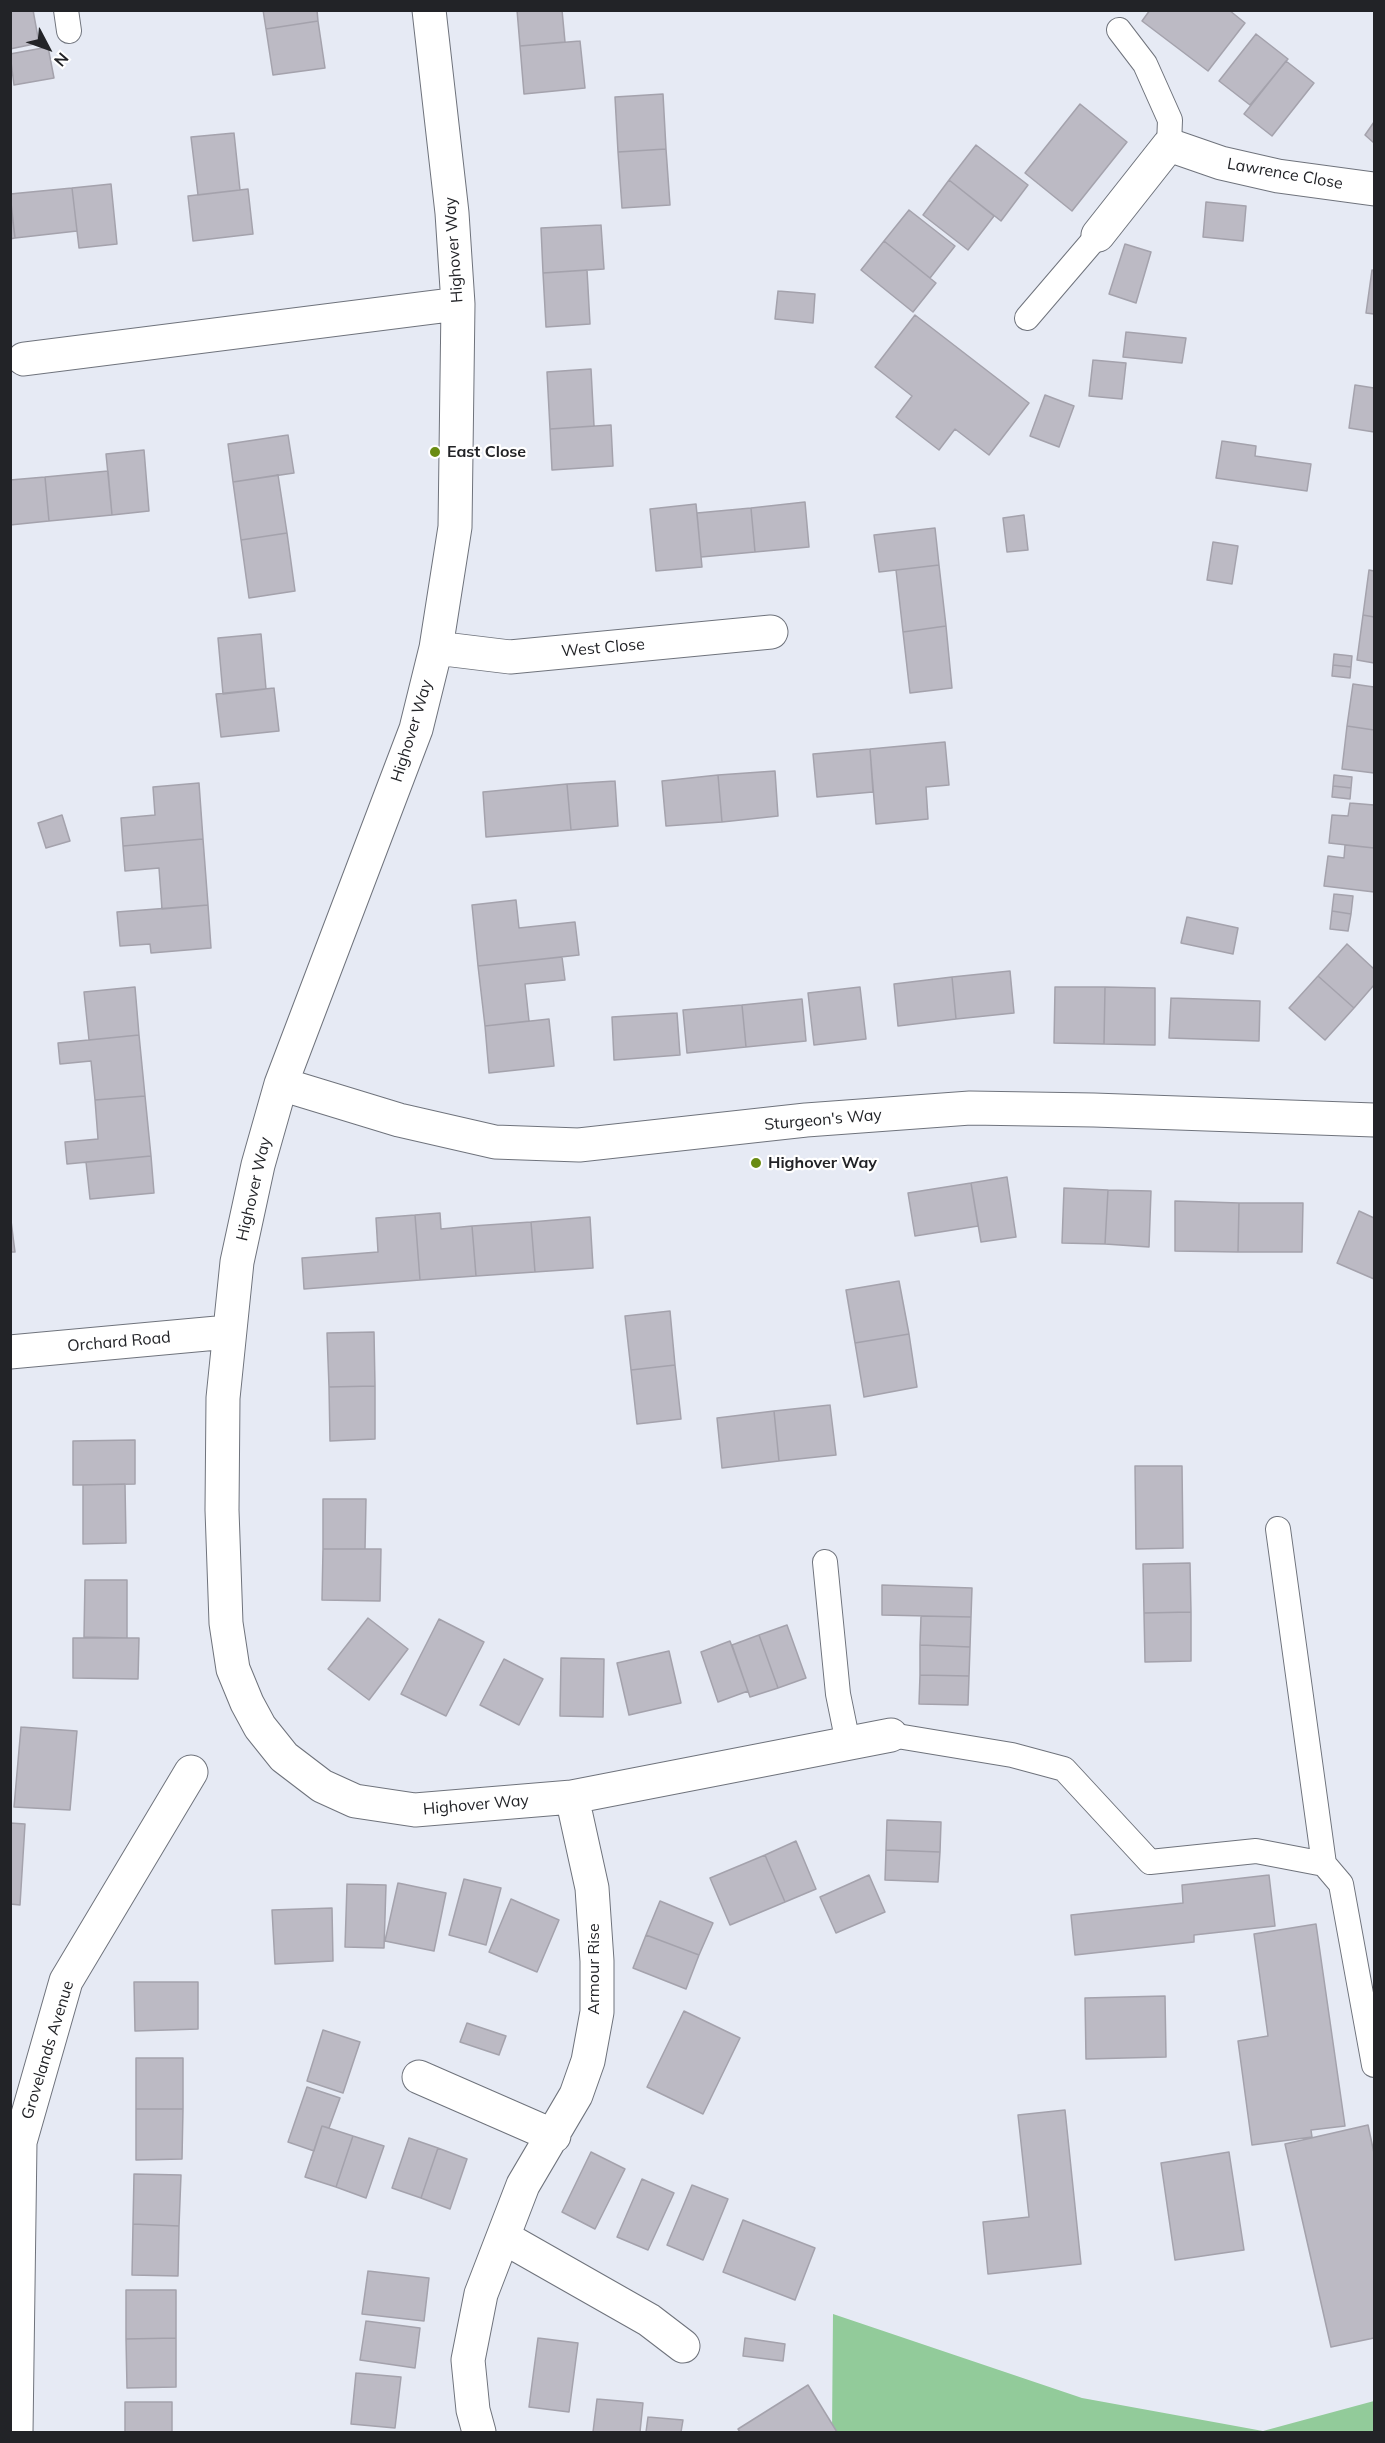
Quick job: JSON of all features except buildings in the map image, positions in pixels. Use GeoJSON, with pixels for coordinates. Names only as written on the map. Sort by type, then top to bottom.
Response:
{"type":"FeatureCollection","features":[{"type":"Feature","properties":{"kind":"street","name":"Highover Way"},"geometry":{"type":"LineString","coordinates":[[429,10],[452,213],[458,304],[455,527],[436,648],[416,729],[281,1083],[258,1166],[239,1251],[228,1332],[223,1398],[222,1488],[226,1623],[233,1669],[260,1727],[284,1757],[322,1786],[355,1801],[415,1810],[572,1797],[891,1735]]}},
{"type":"Feature","properties":{"kind":"street"},"geometry":{"type":"LineString","coordinates":[[1098,235],[1169,145]]}},
{"type":"Feature","properties":{"kind":"street","name":"Lawrence Close"},"geometry":{"type":"LineString","coordinates":[[1169,145],[1221,163],[1278,176],[1374,189]]}},
{"type":"Feature","properties":{"kind":"street"},"geometry":{"type":"LineString","coordinates":[[24,359],[458,304]]}},
{"type":"Feature","properties":{"kind":"street","name":"West Close"},"geometry":{"type":"LineString","coordinates":[[436,648],[510,657],[771,632]]}},
{"type":"Feature","properties":{"kind":"street","name":"Sturgeon's Way"},"geometry":{"type":"LineString","coordinates":[[281,1083],[399,1120],[495,1142],[567,1145],[806,1120],[970,1108],[1374,1120]]}},
{"type":"Feature","properties":{"kind":"street","name":"Orchard Road"},"geometry":{"type":"LineString","coordinates":[[10,1352],[228,1332]]}},
{"type":"Feature","properties":{"kind":"street","name":"Grovelands Avenue"},"geometry":{"type":"LineString","coordinates":[[16,2433],[15,2141],[66,1981],[191,1772]]}},
{"type":"Feature","properties":{"kind":"street","name":"Armour Rise"},"geometry":{"type":"LineString","coordinates":[[479,2433],[473,2410],[468,2360],[481,2294],[523,2185],[554,2136],[576,2095],[588,2061],[597,2012],[597,1961],[592,1888],[572,1797]]}},
{"type":"Feature","properties":{"kind":"street"},"geometry":{"type":"LineString","coordinates":[[419,2077],[554,2136]]}},
{"type":"Feature","properties":{"kind":"street"},"geometry":{"type":"LineString","coordinates":[[502,2237],[649,2320],[683,2346]]}},
{"type":"Feature","properties":{"kind":"lane"},"geometry":{"type":"LineString","coordinates":[[1119,30],[1145,64],[1170,120],[1169,145]]}},
{"type":"Feature","properties":{"kind":"lane"},"geometry":{"type":"LineString","coordinates":[[1027,318],[1098,235]]}},
{"type":"Feature","properties":{"kind":"lane"},"geometry":{"type":"LineString","coordinates":[[1278,1529],[1324,1864],[1341,1884],[1374,2065]]}},
{"type":"Feature","properties":{"kind":"lane"},"geometry":{"type":"LineString","coordinates":[[825,1562],[838,1694],[848,1743]]}},
{"type":"Feature","properties":{"kind":"lane"},"geometry":{"type":"LineString","coordinates":[[891,1735],[1012,1755],[1064,1769],[1150,1862],[1256,1851],[1324,1864]]}},
{"type":"Feature","properties":{"kind":"green space"},"geometry":{"type":"Polygon","coordinates":[[[833,2314],[1082,2398],[1263,2431],[1374,2401],[1374,2432],[832,2432],[833,2314]]]}},
{"type":"Feature","properties":{"kind":"place","name":"East Close"},"geometry":{"type":"Point","coordinates":[435,452]}},
{"type":"Feature","properties":{"kind":"place","name":"Highover Way"},"geometry":{"type":"Point","coordinates":[756,1163]}}]}
